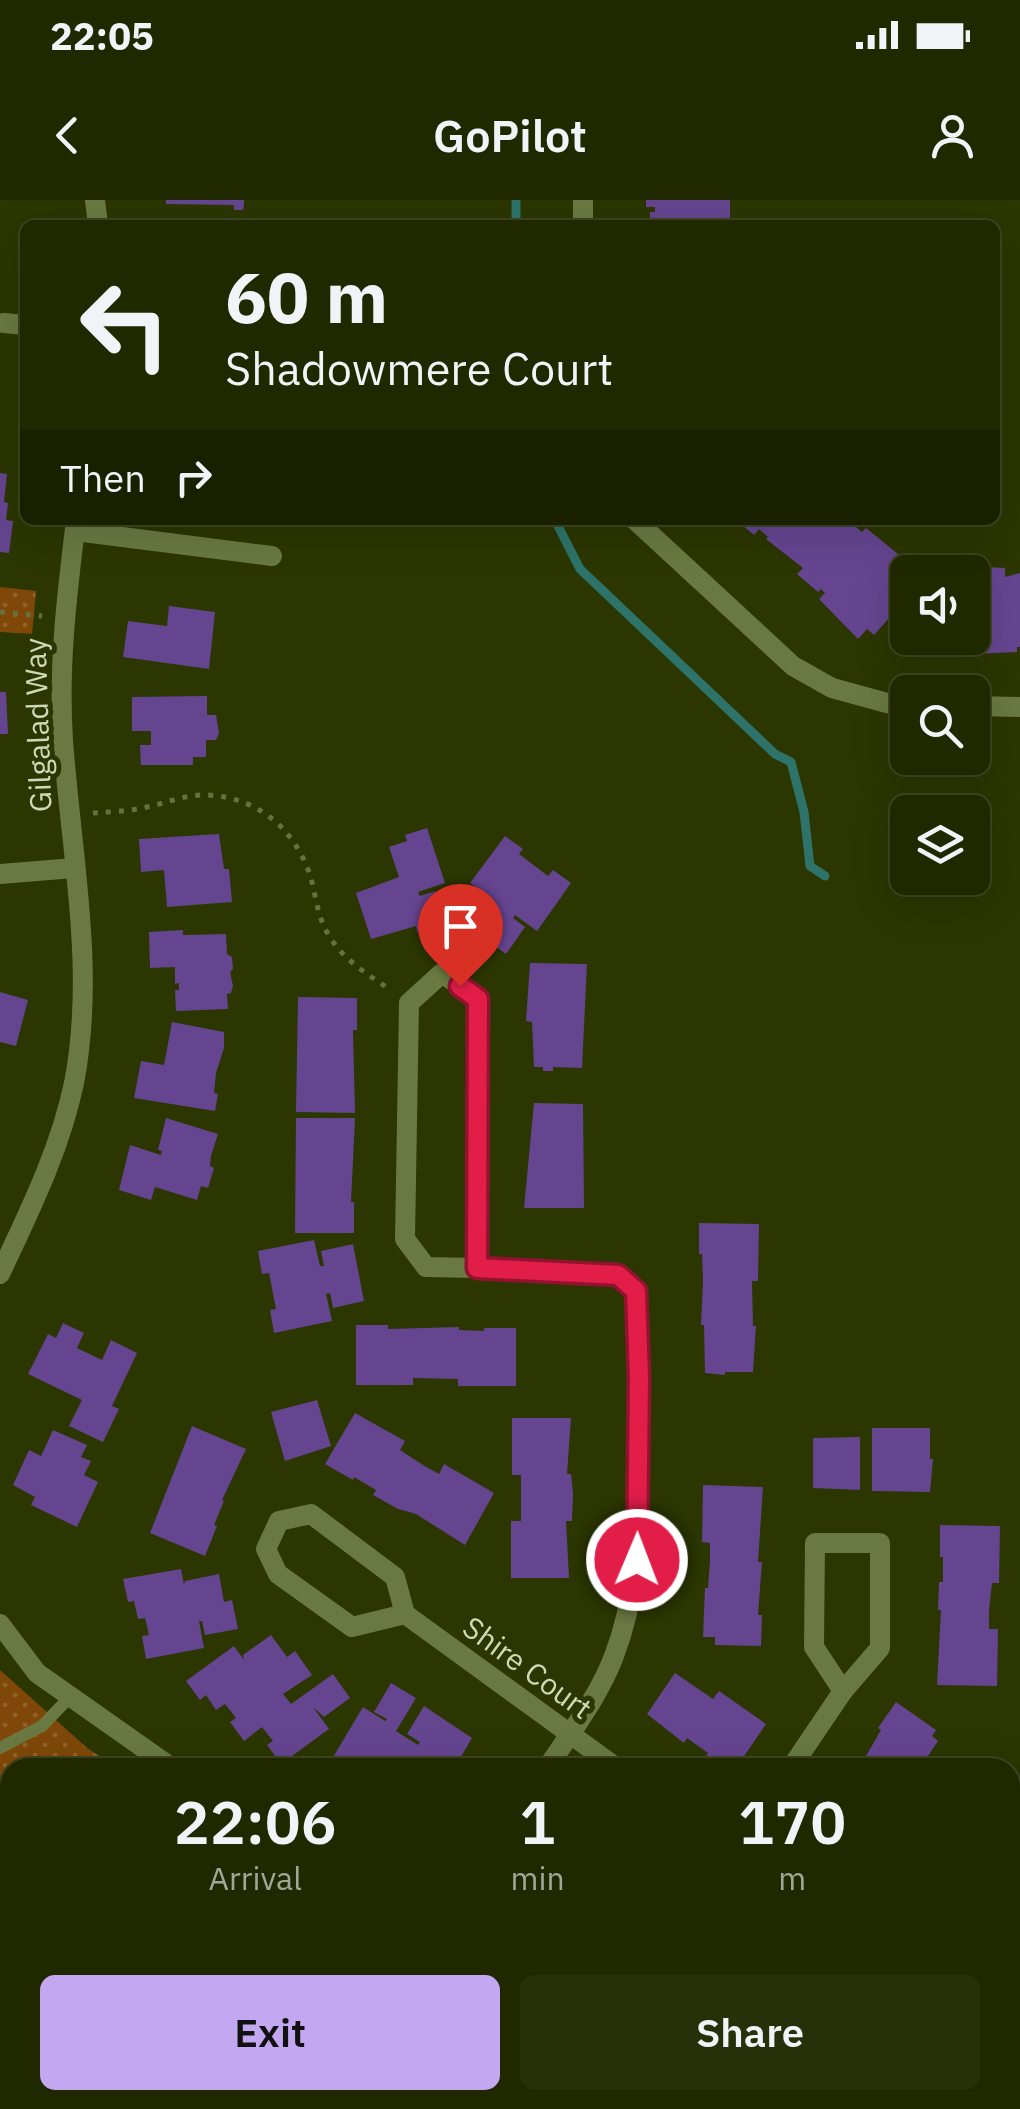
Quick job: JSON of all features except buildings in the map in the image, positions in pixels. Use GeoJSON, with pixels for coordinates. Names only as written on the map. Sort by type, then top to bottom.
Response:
{"type":"FeatureCollection","features":[{"type":"Feature","properties":{"kind":"street"},"geometry":{"type":"LineString","coordinates":[[75,525],[272,556]]}},
{"type":"Feature","properties":{"kind":"street","name":"Gilgalad Way"},"geometry":{"type":"LineString","coordinates":[[0,1274],[60,1138],[74,1083],[82,1026],[82,976],[61,693],[64,619],[75,525]]}},
{"type":"Feature","properties":{"kind":"street"},"geometry":{"type":"LineString","coordinates":[[640,525],[793,666],[832,688],[890,703]]}},
{"type":"Feature","properties":{"kind":"street"},"geometry":{"type":"LineString","coordinates":[[990,706],[1020,707]]}},
{"type":"Feature","properties":{"kind":"street"},"geometry":{"type":"LineString","coordinates":[[0,874],[74,868]]}},
{"type":"Feature","properties":{"kind":"street"},"geometry":{"type":"LineString","coordinates":[[477,1268],[478,999],[442,974],[409,1002],[405,1240],[426,1267],[618,1275],[636,1291],[637,1560],[632,1590],[613,1658],[554,1758]]}},
{"type":"Feature","properties":{"kind":"street"},"geometry":{"type":"LineString","coordinates":[[310,1514],[325,1524],[396,1577],[405,1614],[352,1626],[278,1574],[266,1549],[279,1521],[310,1514]]}},
{"type":"Feature","properties":{"kind":"street"},"geometry":{"type":"LineString","coordinates":[[797,1758],[843,1690],[880,1648],[880,1543],[815,1543],[814,1647],[843,1690]]}},
{"type":"Feature","properties":{"kind":"street","name":"Shire Court"},"geometry":{"type":"LineString","coordinates":[[405,1614],[604,1758]]}},
{"type":"Feature","properties":{"kind":"street"},"geometry":{"type":"LineString","coordinates":[[0,1624],[37,1673],[158,1758]]}},
{"type":"Feature","properties":{"kind":"lane"},"geometry":{"type":"LineString","coordinates":[[0,1748],[42,1726],[70,1696]]}},
{"type":"Feature","properties":{"kind":"path"},"geometry":{"type":"LineString","coordinates":[[0,612],[64,619]]}},
{"type":"Feature","properties":{"kind":"path"},"geometry":{"type":"LineString","coordinates":[[70,815],[145,808],[204,795],[235,799],[260,809],[282,826],[300,850],[321,919],[338,950],[409,1002]]}},
{"type":"Feature","properties":{"kind":"shaded area"},"geometry":{"type":"Polygon","coordinates":[[[0,587],[36,591],[32,634],[0,632],[0,587]]]}},
{"type":"Feature","properties":{"kind":"shaded area"},"geometry":{"type":"Polygon","coordinates":[[[0,1670],[102,1758],[0,1758],[0,1670]]]}},
{"type":"Feature","properties":{"kind":"waterway"},"geometry":{"type":"LineString","coordinates":[[516,200],[516,220]]}},
{"type":"Feature","properties":{"kind":"waterway"},"geometry":{"type":"LineString","coordinates":[[558,525],[580,569],[775,754],[791,762],[804,812],[810,866],[825,876]]}},
{"type":"Feature","properties":{"kind":"route"},"geometry":{"type":"LineString","coordinates":[[460,986],[478,999],[477,1268],[618,1275],[636,1291],[637,1560]]}}]}
